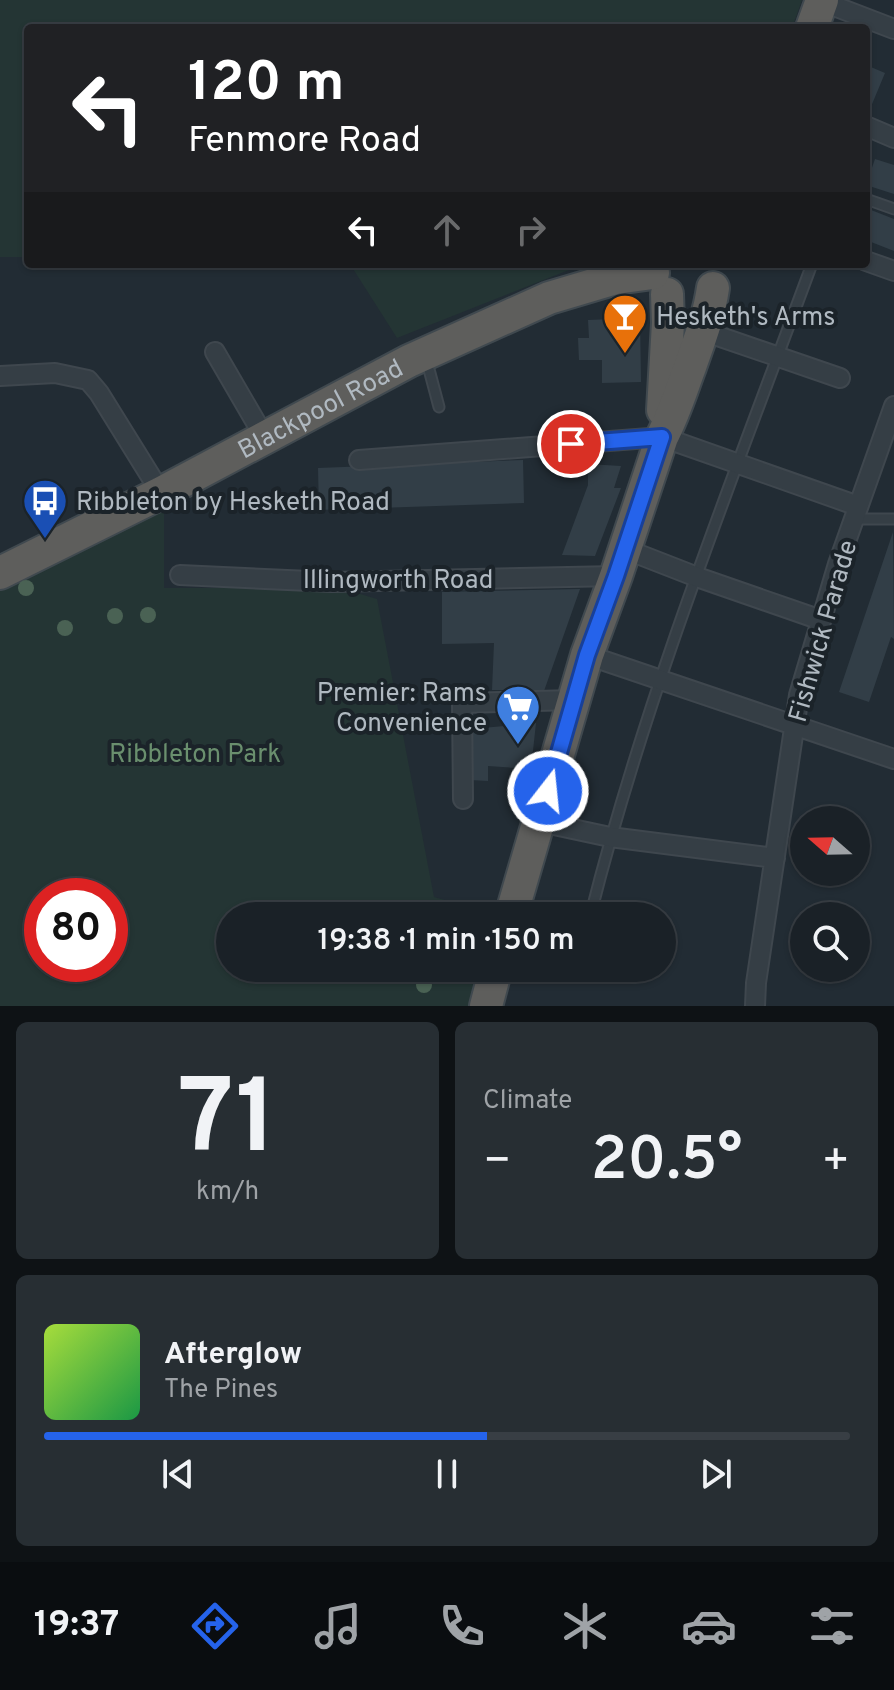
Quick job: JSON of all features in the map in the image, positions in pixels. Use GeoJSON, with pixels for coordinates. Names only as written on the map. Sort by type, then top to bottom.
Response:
{"type":"FeatureCollection","features":[{"type":"Feature","properties":{"kind":"highway"},"geometry":{"type":"LineString","coordinates":[[813,24],[822,0]]}},
{"type":"Feature","properties":{"kind":"highway","name":"Blackpool Road"},"geometry":{"type":"LineString","coordinates":[[0,573],[161,493],[409,361],[549,298],[616,278],[683,281]]}},
{"type":"Feature","properties":{"kind":"highway"},"geometry":{"type":"LineString","coordinates":[[515,902],[587,655],[662,437],[703,331],[691,316],[683,281]]}},
{"type":"Feature","properties":{"kind":"highway"},"geometry":{"type":"LineString","coordinates":[[662,437],[667,343],[683,281]]}},
{"type":"Feature","properties":{"kind":"highway"},"geometry":{"type":"LineString","coordinates":[[486,1006],[492,982]]}},
{"type":"Feature","properties":{"kind":"street"},"geometry":{"type":"LineString","coordinates":[[822,0],[894,29]]}},
{"type":"Feature","properties":{"kind":"street"},"geometry":{"type":"LineString","coordinates":[[870,130],[894,138]]}},
{"type":"Feature","properties":{"kind":"street"},"geometry":{"type":"LineString","coordinates":[[870,262],[894,271]]}},
{"type":"Feature","properties":{"kind":"street"},"geometry":{"type":"LineString","coordinates":[[703,331],[840,378]]}},
{"type":"Feature","properties":{"kind":"street"},"geometry":{"type":"LineString","coordinates":[[215,352],[265,438]]}},
{"type":"Feature","properties":{"kind":"street"},"geometry":{"type":"LineString","coordinates":[[0,376],[55,373],[88,380],[161,493]]}},
{"type":"Feature","properties":{"kind":"street","name":"Fishwick Parade"},"geometry":{"type":"LineString","coordinates":[[755,1006],[799,695],[838,564],[894,406]]}},
{"type":"Feature","properties":{"kind":"street"},"geometry":{"type":"LineString","coordinates":[[359,460],[662,437],[856,512]]}},
{"type":"Feature","properties":{"kind":"street"},"geometry":{"type":"LineString","coordinates":[[620,563],[697,577],[821,620]]}},
{"type":"Feature","properties":{"kind":"street","name":"Illingworth Road"},"geometry":{"type":"LineString","coordinates":[[180,575],[332,582],[620,563]]}},
{"type":"Feature","properties":{"kind":"street"},"geometry":{"type":"LineString","coordinates":[[587,655],[894,759]]}},
{"type":"Feature","properties":{"kind":"street"},"geometry":{"type":"LineString","coordinates":[[463,799],[462,703],[574,700]]}},
{"type":"Feature","properties":{"kind":"street"},"geometry":{"type":"LineString","coordinates":[[540,822],[610,837],[775,858]]}},
{"type":"Feature","properties":{"kind":"lane"},"geometry":{"type":"LineString","coordinates":[[870,200],[894,209]]}},
{"type":"Feature","properties":{"kind":"lane"},"geometry":{"type":"LineString","coordinates":[[594,902],[610,837],[659,679],[810,268]]}},
{"type":"Feature","properties":{"kind":"lane"},"geometry":{"type":"LineString","coordinates":[[425,355],[439,407]]}},
{"type":"Feature","properties":{"kind":"lane"},"geometry":{"type":"LineString","coordinates":[[856,512],[894,519]]}},
{"type":"Feature","properties":{"kind":"green space"},"geometry":{"type":"Polygon","coordinates":[[[0,0],[802,0],[793,24],[24,24],[24,257],[0,257],[0,0]]]}},
{"type":"Feature","properties":{"kind":"green space"},"geometry":{"type":"Polygon","coordinates":[[[353,268],[574,268],[397,338],[353,268]]]}},
{"type":"Feature","properties":{"kind":"green space","name":"Ribbleton Park"},"geometry":{"type":"Polygon","coordinates":[[[164,507],[164,588],[340,588],[377,599],[434,897],[451,902],[216,902],[216,982],[475,982],[469,1006],[0,1006],[0,588],[164,507]]]}},
{"type":"Feature","properties":{"kind":"building"},"geometry":{"type":"Polygon","coordinates":[[[870,67],[885,73],[870,109],[870,67]]]}},
{"type":"Feature","properties":{"kind":"building"},"geometry":{"type":"Polygon","coordinates":[[[875,159],[894,165],[894,194],[870,186],[875,159]]]}},
{"type":"Feature","properties":{"kind":"building"},"geometry":{"type":"Polygon","coordinates":[[[870,210],[894,219],[894,251],[870,242],[870,210]]]}},
{"type":"Feature","properties":{"kind":"building"},"geometry":{"type":"Polygon","coordinates":[[[640,318],[641,382],[602,383],[602,360],[579,360],[578,338],[589,338],[588,320],[640,318]]]}},
{"type":"Feature","properties":{"kind":"building"},"geometry":{"type":"Polygon","coordinates":[[[523,460],[524,503],[319,510],[318,468],[523,460]]]}},
{"type":"Feature","properties":{"kind":"building"},"geometry":{"type":"Polygon","coordinates":[[[588,464],[621,466],[614,488],[621,488],[595,556],[562,555],[588,485],[588,464]]]}},
{"type":"Feature","properties":{"kind":"building"},"geometry":{"type":"Polygon","coordinates":[[[893,532],[894,639],[891,637],[869,702],[839,692],[893,532]]]}},
{"type":"Feature","properties":{"kind":"building"},"geometry":{"type":"Polygon","coordinates":[[[580,589],[544,691],[492,690],[494,643],[442,644],[442,592],[580,589]]]}},
{"type":"Feature","properties":{"kind":"building"},"geometry":{"type":"Polygon","coordinates":[[[536,723],[531,769],[488,766],[488,781],[470,780],[471,729],[536,723]]]}},
{"type":"Feature","properties":{"kind":"place","name":"Hesketh's Arms"},"geometry":{"type":"Point","coordinates":[625,355]}},
{"type":"Feature","properties":{"kind":"place","name":"Ribbleton by Hesketh Road"},"geometry":{"type":"Point","coordinates":[45,540]}},
{"type":"Feature","properties":{"kind":"place","name":"Premier: Rams Convenience"},"geometry":{"type":"Point","coordinates":[518,746]}},
{"type":"Feature","properties":{"kind":"route"},"geometry":{"type":"LineString","coordinates":[[548,791],[587,655],[662,437],[571,444]]}}]}
